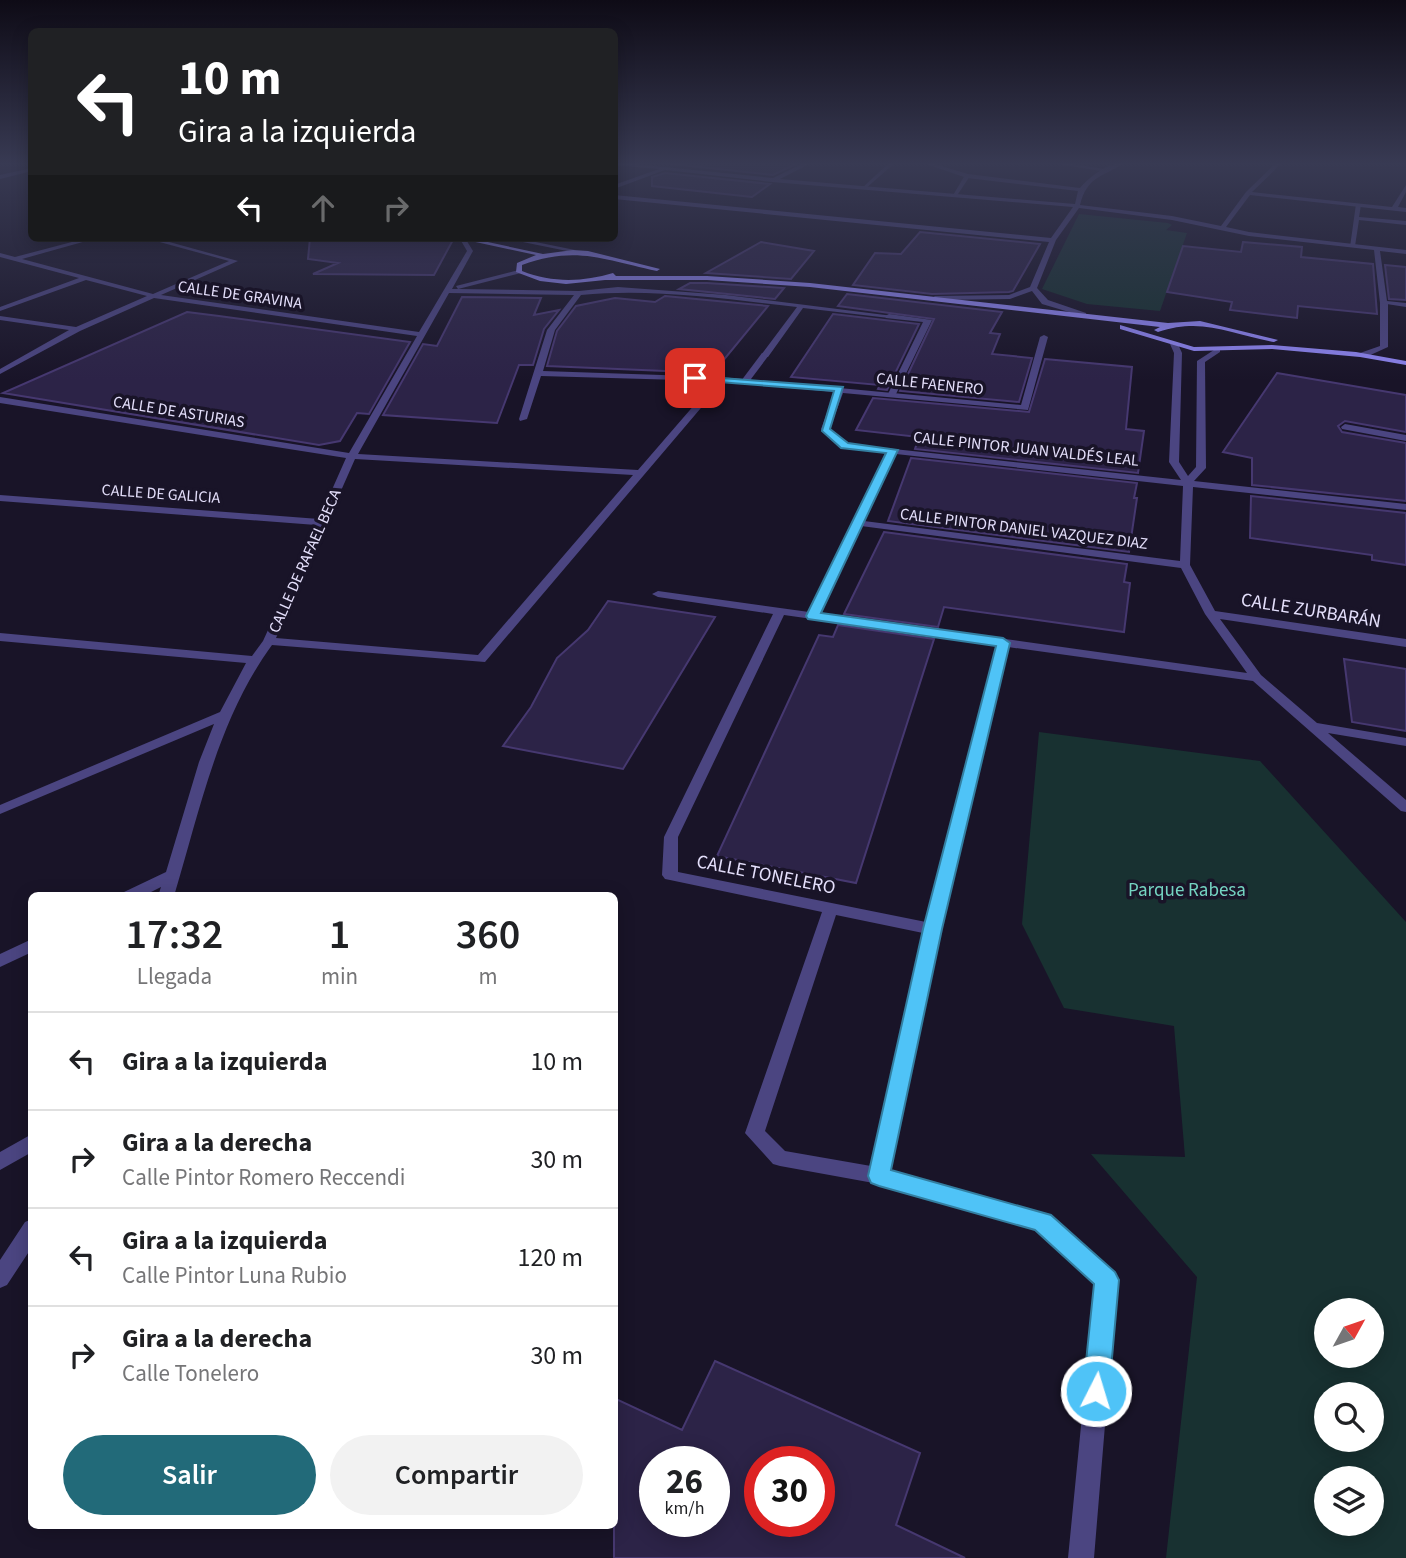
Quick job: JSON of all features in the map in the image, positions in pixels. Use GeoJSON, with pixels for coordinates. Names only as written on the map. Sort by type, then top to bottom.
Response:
{"type":"FeatureCollection","features":[{"type":"Feature","properties":{"kind":"main road"},"geometry":{"type":"LineString","coordinates":[[469,242],[497,254]]}},
{"type":"Feature","properties":{"kind":"main road"},"geometry":{"type":"LineString","coordinates":[[478,242],[542,254],[572,250],[609,255],[627,264],[706,278]]}},
{"type":"Feature","properties":{"kind":"main road"},"geometry":{"type":"LineString","coordinates":[[519,268],[542,254]]}},
{"type":"Feature","properties":{"kind":"main road"},"geometry":{"type":"LineString","coordinates":[[508,259],[519,268],[564,282],[606,278],[706,278],[937,298],[1166,325],[1207,324],[1243,335],[1406,363]]}},
{"type":"Feature","properties":{"kind":"main road"},"geometry":{"type":"LineString","coordinates":[[606,278],[623,270],[627,264]]}},
{"type":"Feature","properties":{"kind":"main road"},"geometry":{"type":"LineString","coordinates":[[1029,309],[1095,320],[1174,344],[1217,350],[1272,347],[1363,355]]}},
{"type":"Feature","properties":{"kind":"main road"},"geometry":{"type":"LineString","coordinates":[[1161,338],[1158,331],[1166,325]]}},
{"type":"Feature","properties":{"kind":"main road"},"geometry":{"type":"LineString","coordinates":[[1237,348],[1246,342],[1243,335]]}},
{"type":"Feature","properties":{"kind":"street"},"geometry":{"type":"LineString","coordinates":[[999,235],[1053,240]]}},
{"type":"Feature","properties":{"kind":"street"},"geometry":{"type":"LineString","coordinates":[[937,298],[1010,297],[1033,288],[1057,235]]}},
{"type":"Feature","properties":{"kind":"street"},"geometry":{"type":"LineString","coordinates":[[1271,235],[1406,252]]}},
{"type":"Feature","properties":{"kind":"street"},"geometry":{"type":"LineString","coordinates":[[1352,246],[1354,235]]}},
{"type":"Feature","properties":{"kind":"street"},"geometry":{"type":"LineString","coordinates":[[0,264],[78,242]]}},
{"type":"Feature","properties":{"kind":"street"},"geometry":{"type":"LineString","coordinates":[[0,372],[76,329],[157,297],[235,261],[163,242]]}},
{"type":"Feature","properties":{"kind":"street","name":"CALLE DE RAFAEL BECA"},"geometry":{"type":"LineString","coordinates":[[167,892],[224,715],[253,660],[269,641],[320,522],[352,456],[470,251],[464,242]]}},
{"type":"Feature","properties":{"kind":"street"},"geometry":{"type":"LineString","coordinates":[[528,242],[572,250]]}},
{"type":"Feature","properties":{"kind":"street"},"geometry":{"type":"LineString","coordinates":[[1363,355],[1384,348],[1384,303],[1377,249]]}},
{"type":"Feature","properties":{"kind":"street","name":"CALLE DE GRAVINA"},"geometry":{"type":"LineString","coordinates":[[0,255],[157,297],[423,335]]}},
{"type":"Feature","properties":{"kind":"street"},"geometry":{"type":"LineString","coordinates":[[446,291],[519,268]]}},
{"type":"Feature","properties":{"kind":"street"},"geometry":{"type":"LineString","coordinates":[[0,309],[86,278]]}},
{"type":"Feature","properties":{"kind":"street"},"geometry":{"type":"LineString","coordinates":[[1033,288],[1045,302],[1083,315]]}},
{"type":"Feature","properties":{"kind":"street"},"geometry":{"type":"LineString","coordinates":[[446,291],[579,293],[631,290],[726,297],[800,308],[928,320],[892,394]]}},
{"type":"Feature","properties":{"kind":"street"},"geometry":{"type":"LineString","coordinates":[[523,419],[551,330],[579,293]]}},
{"type":"Feature","properties":{"kind":"street"},"geometry":{"type":"LineString","coordinates":[[1384,303],[1406,305]]}},
{"type":"Feature","properties":{"kind":"street"},"geometry":{"type":"LineString","coordinates":[[745,381],[800,308]]}},
{"type":"Feature","properties":{"kind":"street"},"geometry":{"type":"LineString","coordinates":[[0,318],[76,329]]}},
{"type":"Feature","properties":{"kind":"street","name":"CALLE FAENERO"},"geometry":{"type":"LineString","coordinates":[[538,373],[721,379],[1025,408],[1044,337]]}},
{"type":"Feature","properties":{"kind":"street"},"geometry":{"type":"LineString","coordinates":[[1174,344],[1178,353],[1174,462],[1188,482],[1185,565],[1211,614],[1257,678],[1406,808]]}},
{"type":"Feature","properties":{"kind":"street"},"geometry":{"type":"LineString","coordinates":[[1188,482],[1201,468],[1202,361],[1217,350]]}},
{"type":"Feature","properties":{"kind":"street"},"geometry":{"type":"LineString","coordinates":[[269,641],[481,659],[721,379]]}},
{"type":"Feature","properties":{"kind":"street","name":"CALLE PINTOR JUAN VALDÉS LEAL"},"geometry":{"type":"LineString","coordinates":[[840,389],[825,429],[845,446],[1406,507]]}},
{"type":"Feature","properties":{"kind":"street","name":"CALLE DE ASTURIAS"},"geometry":{"type":"LineString","coordinates":[[0,400],[352,456],[641,473]]}},
{"type":"Feature","properties":{"kind":"street"},"geometry":{"type":"LineString","coordinates":[[1345,427],[1406,438]]}},
{"type":"Feature","properties":{"kind":"street"},"geometry":{"type":"LineString","coordinates":[[813,616],[893,450]]}},
{"type":"Feature","properties":{"kind":"street","name":"CALLE DE GALICIA"},"geometry":{"type":"LineString","coordinates":[[0,498],[320,522]]}},
{"type":"Feature","properties":{"kind":"street","name":"CALLE PINTOR DANIEL VAZQUEZ DIAZ"},"geometry":{"type":"LineString","coordinates":[[859,523],[1185,565]]}},
{"type":"Feature","properties":{"kind":"street"},"geometry":{"type":"LineString","coordinates":[[658,594],[1257,678]]}},
{"type":"Feature","properties":{"kind":"street","name":"CALLE TONELERO"},"geometry":{"type":"LineString","coordinates":[[780,611],[671,837],[670,876],[932,929]]}},
{"type":"Feature","properties":{"kind":"street","name":"CALLE ZURBARÁN"},"geometry":{"type":"LineString","coordinates":[[1211,614],[1406,643]]}},
{"type":"Feature","properties":{"kind":"street"},"geometry":{"type":"LineString","coordinates":[[0,637],[253,660]]}},
{"type":"Feature","properties":{"kind":"street"},"geometry":{"type":"LineString","coordinates":[[879,1176],[932,929],[1003,643]]}},
{"type":"Feature","properties":{"kind":"street"},"geometry":{"type":"LineString","coordinates":[[0,810],[224,715]]}},
{"type":"Feature","properties":{"kind":"street"},"geometry":{"type":"LineString","coordinates":[[1314,727],[1406,742]]}},
{"type":"Feature","properties":{"kind":"street"},"geometry":{"type":"LineString","coordinates":[[138,892],[173,874]]}},
{"type":"Feature","properties":{"kind":"street"},"geometry":{"type":"LineString","coordinates":[[831,907],[755,1133],[780,1158],[879,1176],[1043,1222],[1107,1280],[1081,1558]]}},
{"type":"Feature","properties":{"kind":"street"},"geometry":{"type":"LineString","coordinates":[[0,961],[28,947]]}},
{"type":"Feature","properties":{"kind":"street"},"geometry":{"type":"LineString","coordinates":[[0,1161],[28,1144]]}},
{"type":"Feature","properties":{"kind":"street"},"geometry":{"type":"LineString","coordinates":[[0,1278],[28,1237]]}},
{"type":"Feature","properties":{"kind":"green space"},"geometry":{"type":"Polygon","coordinates":[[[1069,235],[1186,235],[1160,311],[1087,304],[1042,289],[1069,235]]]}},
{"type":"Feature","properties":{"kind":"green space","name":"Parque Rabesa"},"geometry":{"type":"Polygon","coordinates":[[[1039,732],[1260,761],[1406,922],[1406,1558],[1166,1558],[1197,1277],[1091,1154],[1185,1157],[1174,1026],[1064,1008],[1022,924],[1039,732]]]}},
{"type":"Feature","properties":{"kind":"building"},"geometry":{"type":"Polygon","coordinates":[[[918,235],[947,235],[1040,244],[1013,291],[1009,292],[932,294],[853,285],[875,253],[901,254],[918,235]]]}},
{"type":"Feature","properties":{"kind":"building"},"geometry":{"type":"Polygon","coordinates":[[[310,242],[452,242],[434,275],[313,274],[338,263],[308,259],[310,242]]]}},
{"type":"Feature","properties":{"kind":"building"},"geometry":{"type":"Polygon","coordinates":[[[761,242],[814,251],[791,279],[706,273],[761,242]]]}},
{"type":"Feature","properties":{"kind":"building"},"geometry":{"type":"Polygon","coordinates":[[[1243,242],[1302,247],[1301,257],[1373,264],[1377,314],[1298,306],[1297,318],[1230,310],[1232,302],[1167,292],[1183,246],[1241,252],[1243,242]]]}},
{"type":"Feature","properties":{"kind":"building"},"geometry":{"type":"Polygon","coordinates":[[[1385,265],[1406,267],[1406,300],[1389,299],[1385,265]]]}},
{"type":"Feature","properties":{"kind":"building"},"geometry":{"type":"Polygon","coordinates":[[[690,283],[784,288],[775,299],[679,289],[690,283]]]}},
{"type":"Feature","properties":{"kind":"building"},"geometry":{"type":"Polygon","coordinates":[[[847,294],[1002,312],[990,333],[1000,334],[992,354],[1032,358],[1019,402],[900,391],[934,319],[838,306],[847,294]]]}},
{"type":"Feature","properties":{"kind":"building"},"geometry":{"type":"Polygon","coordinates":[[[665,296],[768,306],[713,373],[547,366],[557,331],[576,306],[615,298],[655,302],[665,296]]]}},
{"type":"Feature","properties":{"kind":"building"},"geometry":{"type":"Polygon","coordinates":[[[462,297],[541,298],[534,315],[559,310],[544,329],[533,365],[519,365],[497,423],[383,415],[423,344],[437,346],[462,297]]]}},
{"type":"Feature","properties":{"kind":"building"},"geometry":{"type":"Polygon","coordinates":[[[187,312],[410,342],[369,414],[357,413],[340,441],[319,445],[3,393],[187,312]]]}},
{"type":"Feature","properties":{"kind":"building"},"geometry":{"type":"Polygon","coordinates":[[[833,314],[919,324],[887,390],[878,389],[880,385],[791,377],[833,314]]]}},
{"type":"Feature","properties":{"kind":"building"},"geometry":{"type":"Polygon","coordinates":[[[1045,359],[1132,367],[1126,429],[1144,431],[1138,473],[915,449],[919,437],[856,430],[873,398],[1029,412],[1045,359]]]}},
{"type":"Feature","properties":{"kind":"building"},"geometry":{"type":"Polygon","coordinates":[[[1277,373],[1406,395],[1406,432],[1345,421],[1338,426],[1342,432],[1406,443],[1406,501],[1252,485],[1252,458],[1223,452],[1277,373]]]}},
{"type":"Feature","properties":{"kind":"building"},"geometry":{"type":"Polygon","coordinates":[[[911,458],[1137,483],[1129,552],[888,521],[911,458]]]}},
{"type":"Feature","properties":{"kind":"building"},"geometry":{"type":"Polygon","coordinates":[[[1251,496],[1406,513],[1406,565],[1372,560],[1372,555],[1250,538],[1251,496]]]}},
{"type":"Feature","properties":{"kind":"building"},"geometry":{"type":"Polygon","coordinates":[[[884,532],[1127,564],[1124,582],[1130,583],[1124,632],[944,607],[938,627],[844,614],[884,532]]]}},
{"type":"Feature","properties":{"kind":"building"},"geometry":{"type":"Polygon","coordinates":[[[608,601],[715,617],[623,769],[503,746],[531,707],[557,658],[588,630],[608,601]]]}},
{"type":"Feature","properties":{"kind":"building"},"geometry":{"type":"Polygon","coordinates":[[[838,625],[934,639],[856,883],[717,856],[819,635],[833,637],[838,625]]]}},
{"type":"Feature","properties":{"kind":"building"},"geometry":{"type":"Polygon","coordinates":[[[1344,659],[1406,669],[1406,731],[1352,722],[1344,659]]]}},
{"type":"Feature","properties":{"kind":"building"},"geometry":{"type":"Polygon","coordinates":[[[715,1361],[920,1453],[896,1525],[965,1558],[614,1558],[614,1529],[618,1529],[618,1400],[682,1430],[715,1361]]]}},
{"type":"Feature","properties":{"kind":"route"},"geometry":{"type":"LineString","coordinates":[[695,378],[840,389],[825,429],[845,446],[893,450],[813,616],[1003,643],[932,929],[879,1176],[1043,1222],[1107,1280],[1096,1391]]}}]}
